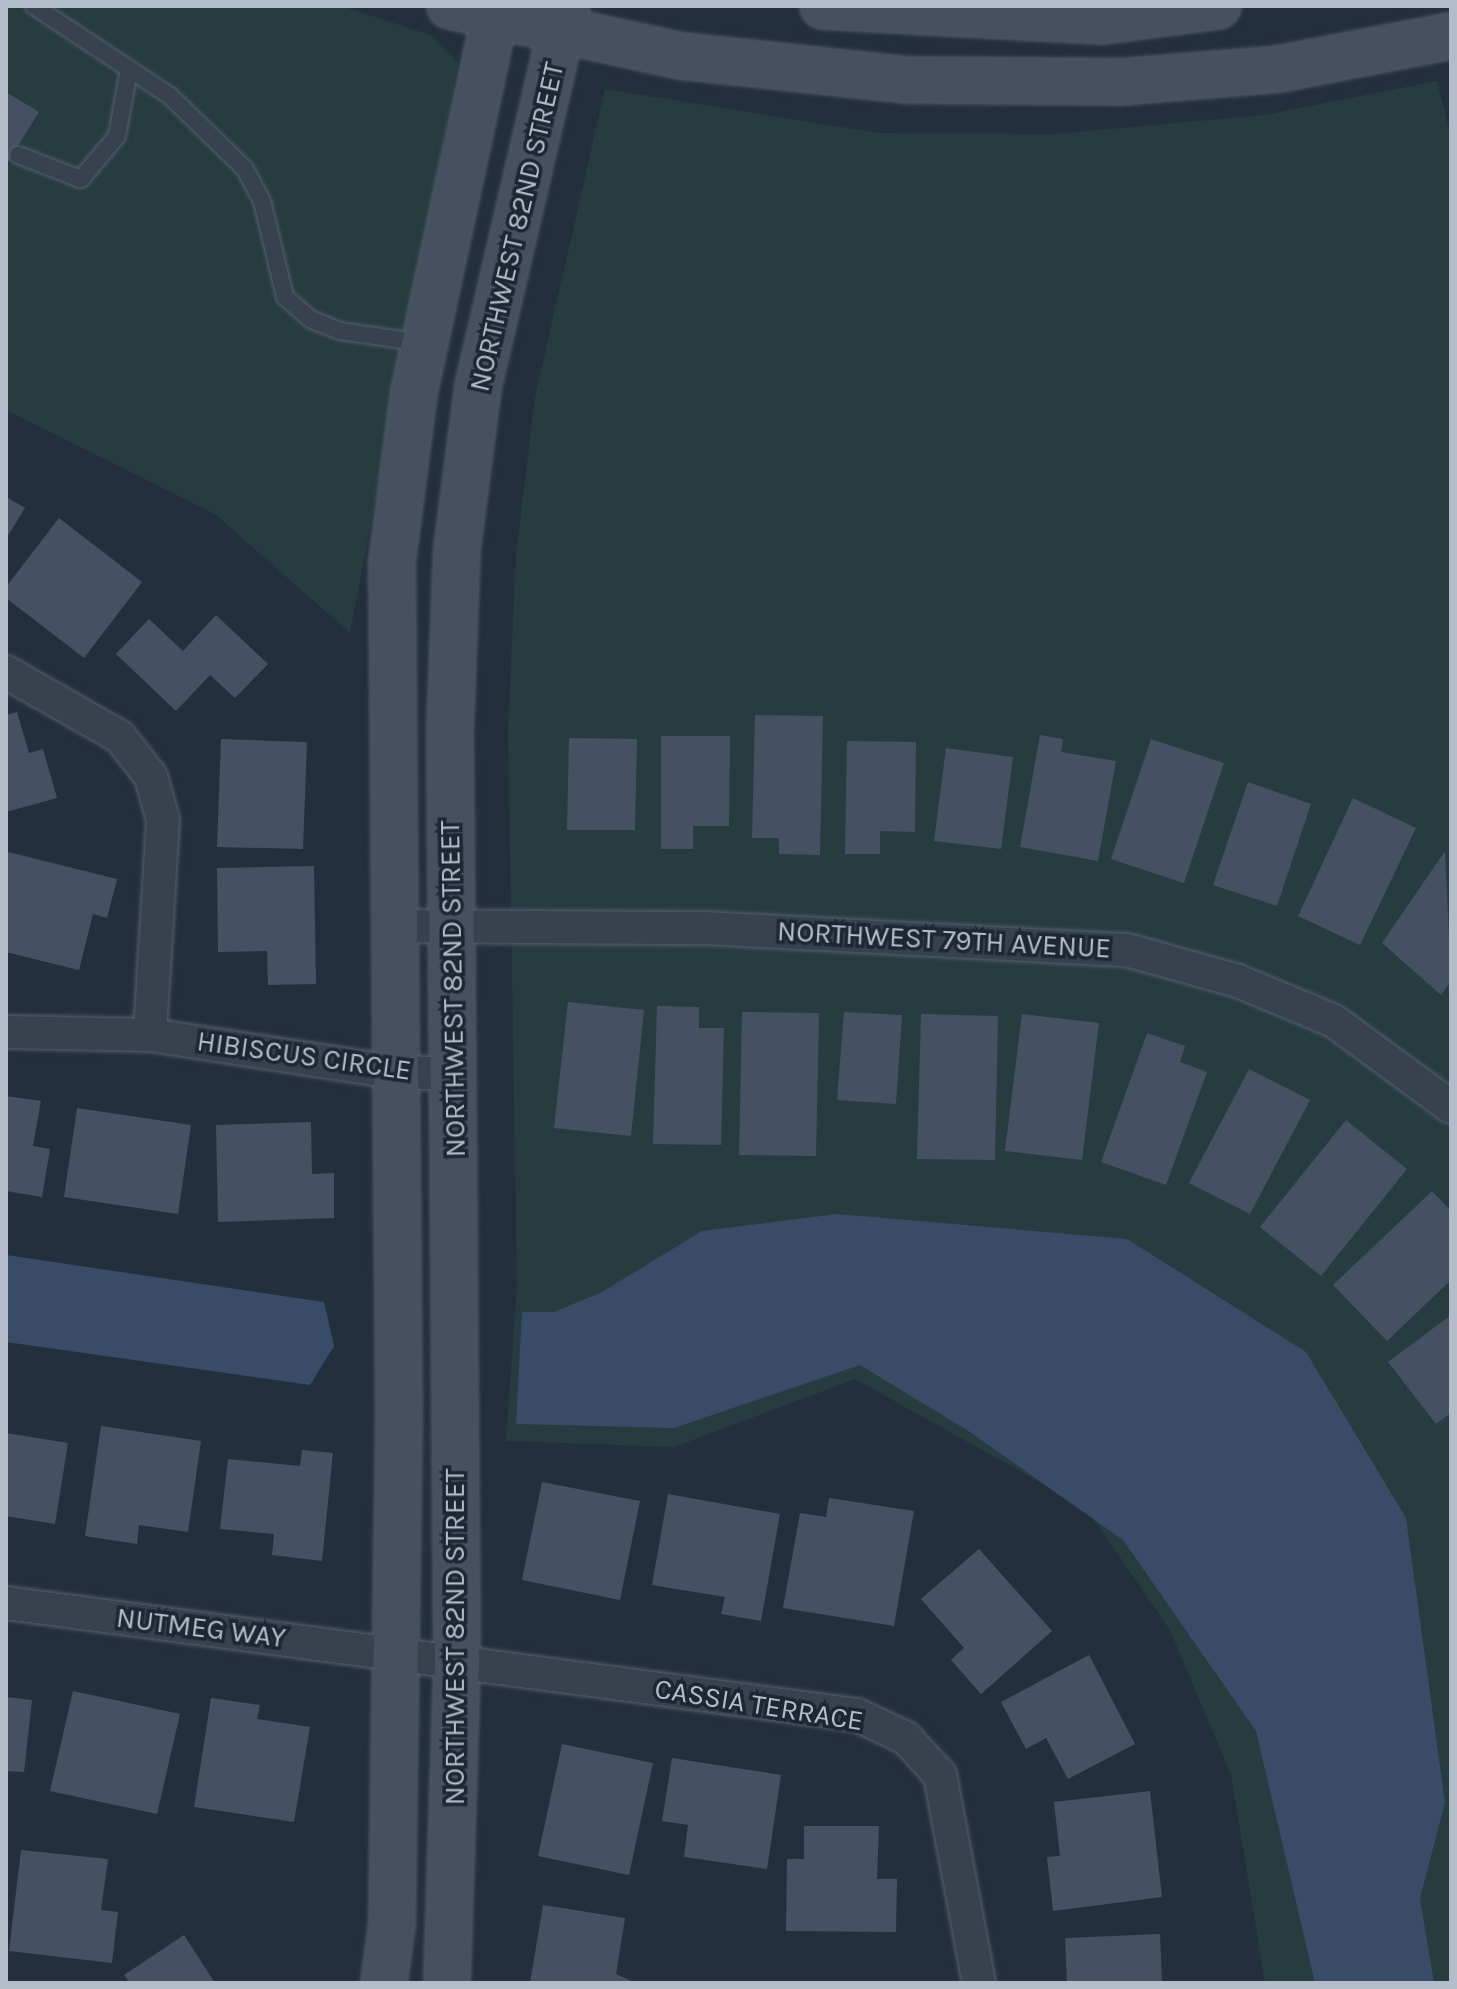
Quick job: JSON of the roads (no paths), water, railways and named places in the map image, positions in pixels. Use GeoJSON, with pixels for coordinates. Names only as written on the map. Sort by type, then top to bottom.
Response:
{"type":"FeatureCollection","features":[{"type":"Feature","properties":{"kind":"street"},"geometry":{"type":"LineString","coordinates":[[450,6],[565,20],[682,56],[906,80],[1119,82],[1279,69],[1451,36]]}},
{"type":"Feature","properties":{"kind":"street"},"geometry":{"type":"LineString","coordinates":[[823,6],[1102,21],[1218,6]]}},
{"type":"Feature","properties":{"kind":"street","name":"NORTHWEST 82ND STREET"},"geometry":{"type":"LineString","coordinates":[[384,1983],[392,1924],[396,1653],[396,926],[392,562],[424,343],[496,13]]}},
{"type":"Feature","properties":{"kind":"street","name":"NORTHWEST 82ND STREET"},"geometry":{"type":"LineString","coordinates":[[447,1983],[457,1661],[456,925],[450,729],[457,549],[497,293],[565,20]]}},
{"type":"Feature","properties":{"kind":"street"},"geometry":{"type":"LineString","coordinates":[[6,672],[120,737],[151,777],[163,820],[150,1035]]}},
{"type":"Feature","properties":{"kind":"street","name":"NORTHWEST 79TH AVENUE"},"geometry":{"type":"LineString","coordinates":[[396,926],[703,928],[1127,950],[1238,981],[1334,1021],[1451,1107]]}},
{"type":"Feature","properties":{"kind":"street","name":"HIBISCUS CIRCLE"},"geometry":{"type":"LineString","coordinates":[[6,1032],[150,1035],[395,1072],[457,1074]]}},
{"type":"Feature","properties":{"kind":"street","name":"NUTMEG WAY"},"geometry":{"type":"LineString","coordinates":[[6,1603],[396,1653]]}},
{"type":"Feature","properties":{"kind":"street","name":"CASSIA TERRACE"},"geometry":{"type":"LineString","coordinates":[[396,1653],[857,1715],[906,1738],[940,1775],[979,1983]]}},
{"type":"Feature","properties":{"kind":"lane"},"geometry":{"type":"LineString","coordinates":[[34,6],[170,96],[245,169],[262,201],[285,297],[340,331],[424,343]]}},
{"type":"Feature","properties":{"kind":"lane"},"geometry":{"type":"LineString","coordinates":[[18,155],[81,179],[117,136],[129,69]]}},
{"type":"Feature","properties":{"kind":"water"},"geometry":{"type":"Polygon","coordinates":[[[837,1214],[1127,1239],[1306,1352],[1406,1518],[1445,1803],[1420,1898],[1434,1983],[1315,1983],[1256,1731],[1123,1540],[970,1432],[860,1365],[674,1428],[516,1424],[522,1312],[554,1312],[602,1292],[702,1231],[837,1214]]]}},
{"type":"Feature","properties":{"kind":"water"},"geometry":{"type":"Polygon","coordinates":[[[6,1255],[324,1302],[334,1346],[310,1385],[6,1342],[6,1255]]]}}]}
